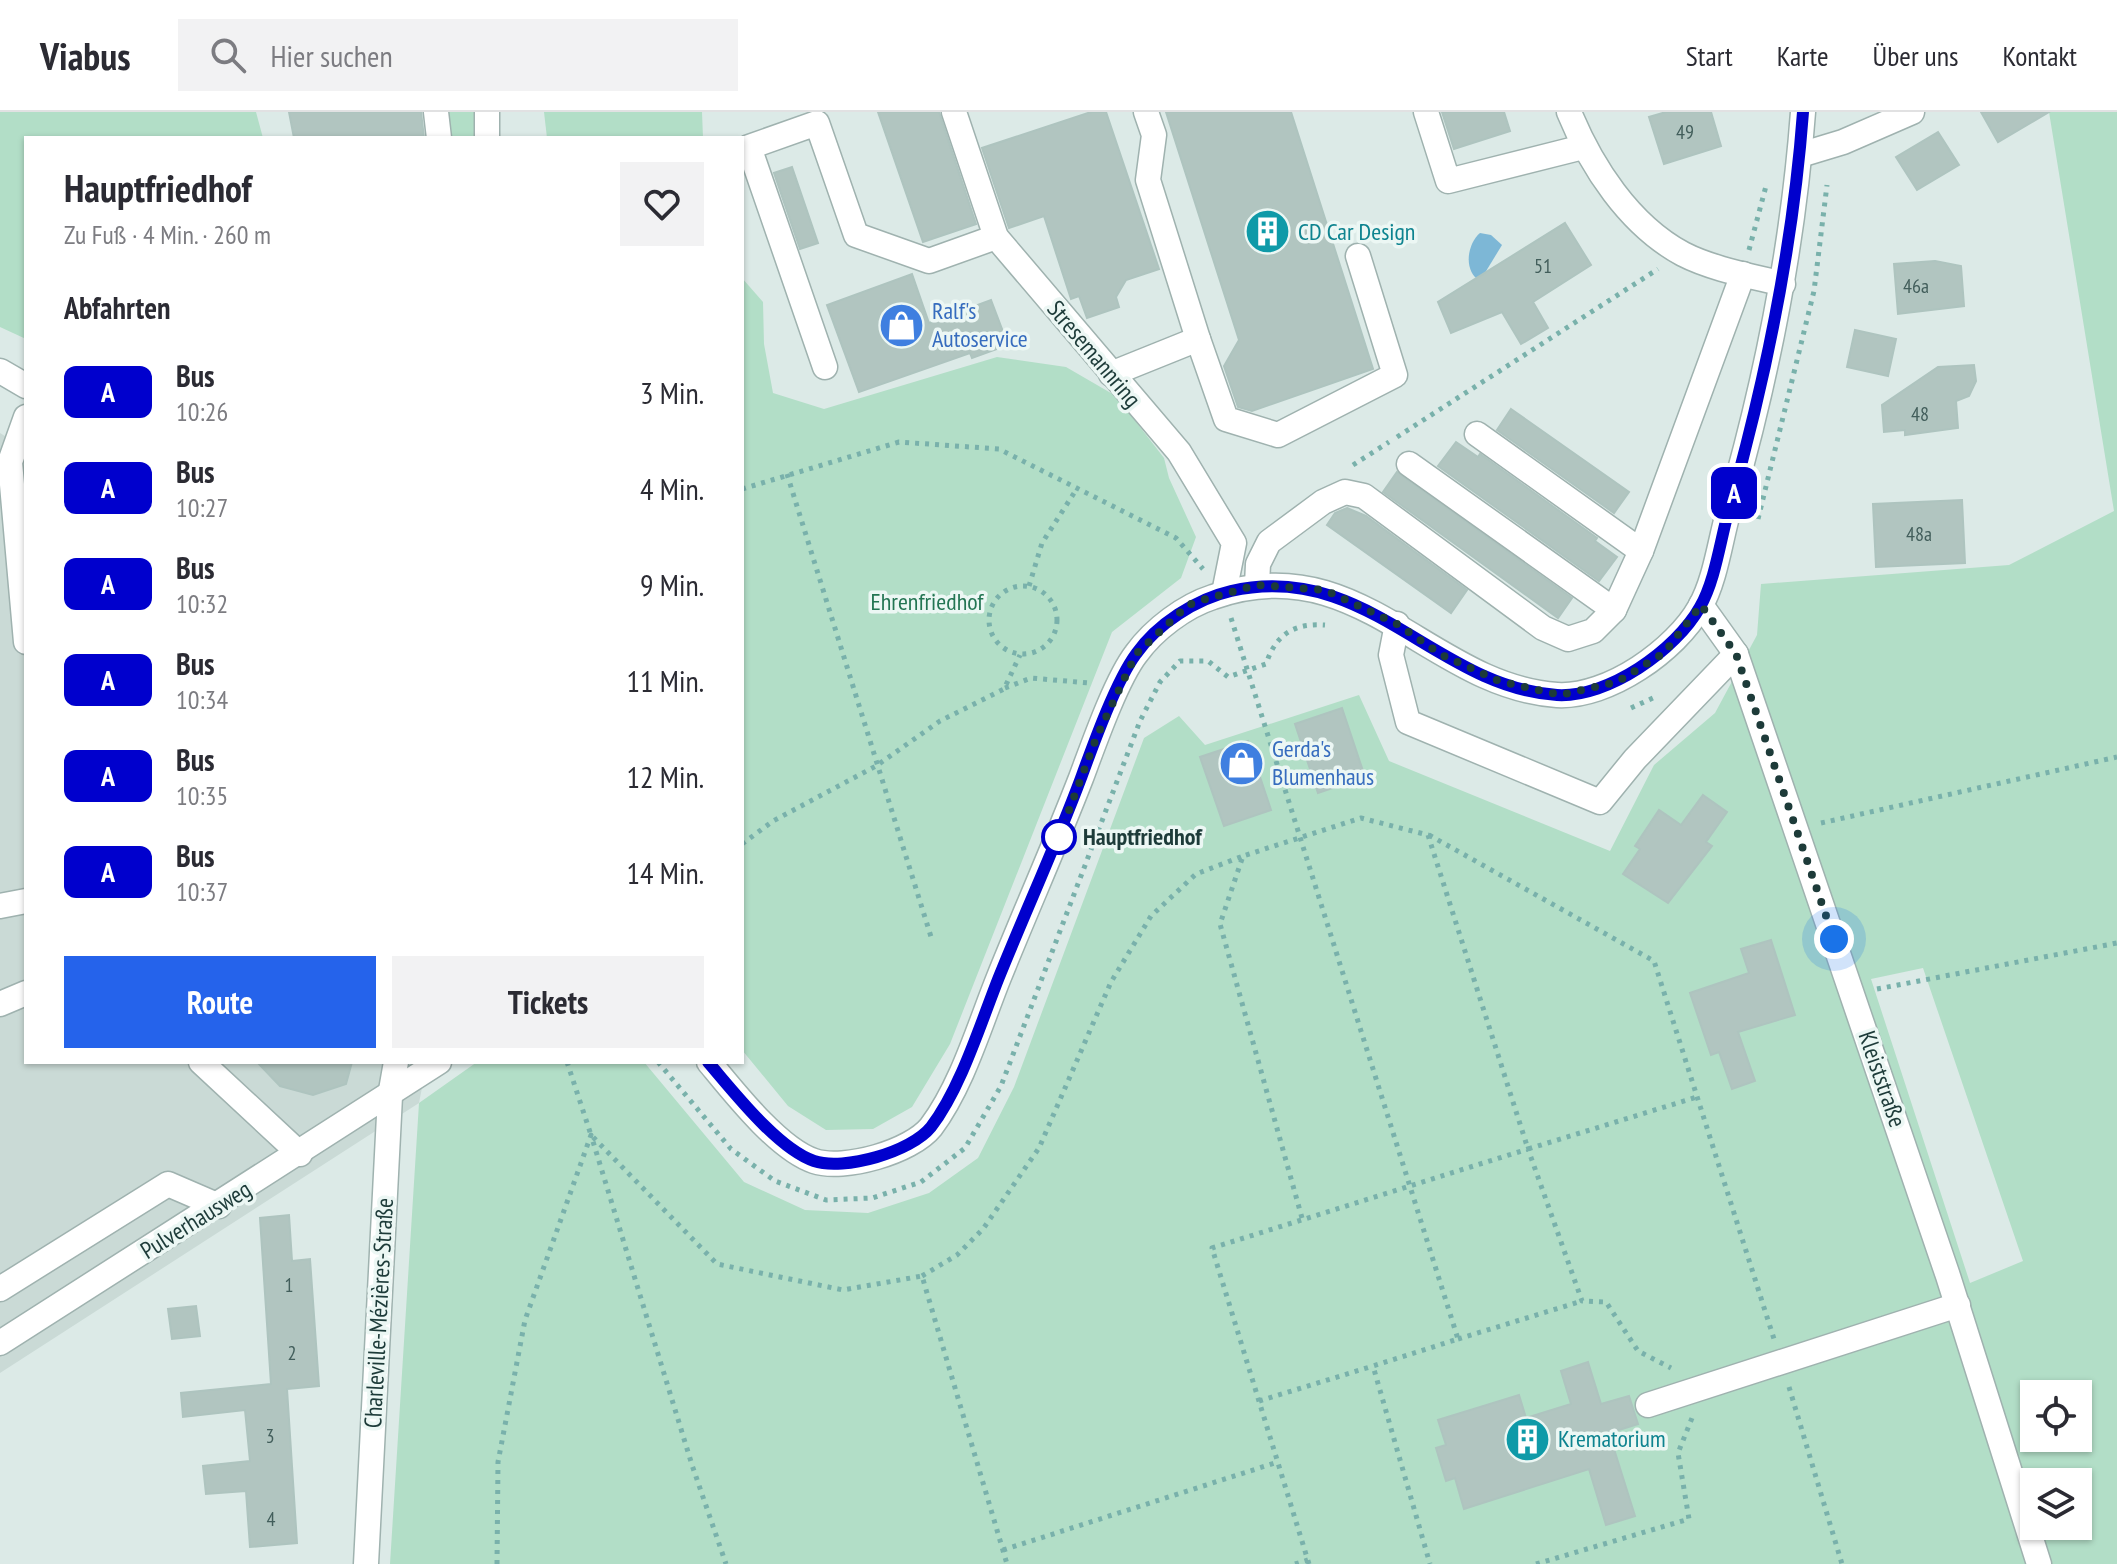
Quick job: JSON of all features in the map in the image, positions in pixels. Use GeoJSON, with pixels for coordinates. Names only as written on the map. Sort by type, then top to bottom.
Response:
{"type":"FeatureCollection","features":[{"type":"Feature","properties":{"kind":"street"},"geometry":{"type":"LineString","coordinates":[[436,112],[439,136]]}},
{"type":"Feature","properties":{"kind":"street"},"geometry":{"type":"LineString","coordinates":[[487,112],[487,136]]}},
{"type":"Feature","properties":{"kind":"street","name":"Stresemannring"},"geometry":{"type":"LineString","coordinates":[[954,112],[996,237],[1179,452],[1234,543],[1224,593]]}},
{"type":"Feature","properties":{"kind":"street"},"geometry":{"type":"LineString","coordinates":[[1146,112],[1154,135],[1148,180],[1226,419],[1278,435],[1395,375],[1358,256]]}},
{"type":"Feature","properties":{"kind":"street"},"geometry":{"type":"LineString","coordinates":[[1426,112],[1448,181],[1583,147]]}},
{"type":"Feature","properties":{"kind":"street"},"geometry":{"type":"LineString","coordinates":[[1569,112],[1583,147],[1617,196],[1682,253],[1783,284]]}},
{"type":"Feature","properties":{"kind":"street"},"geometry":{"type":"LineString","coordinates":[[711,1064],[763,1126],[815,1162],[877,1160],[929,1130],[966,1061],[1120,686],[1136,654],[1188,605],[1257,585],[1325,590],[1397,624],[1442,655],[1499,681],[1560,695],[1617,682],[1664,653],[1701,605],[1739,476],[1783,284],[1803,112]]}},
{"type":"Feature","properties":{"kind":"street"},"geometry":{"type":"LineString","coordinates":[[1800,155],[1843,142],[1912,112]]}},
{"type":"Feature","properties":{"kind":"street"},"geometry":{"type":"LineString","coordinates":[[825,367],[749,147],[817,123],[856,235],[929,261],[996,237]]}},
{"type":"Feature","properties":{"kind":"street"},"geometry":{"type":"LineString","coordinates":[[1257,585],[1258,564],[1269,542],[1323,502],[1345,492],[1364,496],[1543,628],[1568,639],[1593,631],[1614,610],[1641,551],[1743,274]]}},
{"type":"Feature","properties":{"kind":"street"},"geometry":{"type":"LineString","coordinates":[[1111,374],[1198,339]]}},
{"type":"Feature","properties":{"kind":"street"},"geometry":{"type":"LineString","coordinates":[[0,371],[24,385]]}},
{"type":"Feature","properties":{"kind":"street"},"geometry":{"type":"LineString","coordinates":[[24,423],[10,462],[24,620]]}},
{"type":"Feature","properties":{"kind":"street"},"geometry":{"type":"LineString","coordinates":[[1477,434],[1641,551]]}},
{"type":"Feature","properties":{"kind":"street"},"geometry":{"type":"LineString","coordinates":[[1409,464],[1614,610]]}},
{"type":"Feature","properties":{"kind":"street","name":"Kleiststraße"},"geometry":{"type":"LineString","coordinates":[[1701,605],[1736,654],[1958,1305],[2039,1564]]}},
{"type":"Feature","properties":{"kind":"street"},"geometry":{"type":"LineString","coordinates":[[1397,624],[1391,655],[1408,722],[1600,802],[1635,759],[1736,654]]}},
{"type":"Feature","properties":{"kind":"street"},"geometry":{"type":"LineString","coordinates":[[0,906],[24,901]]}},
{"type":"Feature","properties":{"kind":"street"},"geometry":{"type":"LineString","coordinates":[[0,1004],[24,994]]}},
{"type":"Feature","properties":{"kind":"street"},"geometry":{"type":"LineString","coordinates":[[203,1064],[300,1154]]}},
{"type":"Feature","properties":{"kind":"street","name":"Charleville-Mézières-Straße"},"geometry":{"type":"LineString","coordinates":[[366,1564],[390,1096],[396,1064]]}},
{"type":"Feature","properties":{"kind":"street","name":"Pulverhausweg"},"geometry":{"type":"LineString","coordinates":[[0,1343],[219,1206],[436,1064]]}},
{"type":"Feature","properties":{"kind":"street"},"geometry":{"type":"LineString","coordinates":[[0,1289],[168,1184],[219,1206]]}},
{"type":"Feature","properties":{"kind":"street"},"geometry":{"type":"LineString","coordinates":[[1648,1405],[1958,1305]]}},
{"type":"Feature","properties":{"kind":"path"},"geometry":{"type":"LineString","coordinates":[[1743,274],[1769,174]]}},
{"type":"Feature","properties":{"kind":"path"},"geometry":{"type":"LineString","coordinates":[[1352,466],[1682,253]]}},
{"type":"Feature","properties":{"kind":"path"},"geometry":{"type":"LineString","coordinates":[[744,488],[899,442],[999,449],[1176,538],[1224,593],[1458,1339]]}},
{"type":"Feature","properties":{"kind":"path"},"geometry":{"type":"LineString","coordinates":[[787,474],[932,940]]}},
{"type":"Feature","properties":{"kind":"path"},"geometry":{"type":"LineString","coordinates":[[1029,586],[1042,543],[1076,490]]}},
{"type":"Feature","properties":{"kind":"path"},"geometry":{"type":"LineString","coordinates":[[1029,586],[1049,596],[1058,622],[1056,631],[1043,649],[1020,655],[1011,653],[994,639],[989,613],[996,600],[1009,589],[1029,586]]}},
{"type":"Feature","properties":{"kind":"path"},"geometry":{"type":"LineString","coordinates":[[1004,689],[1020,655]]}},
{"type":"Feature","properties":{"kind":"path"},"geometry":{"type":"LineString","coordinates":[[744,843],[773,821],[876,766],[940,721],[1004,689],[1031,678],[1120,686]]}},
{"type":"Feature","properties":{"kind":"path"},"geometry":{"type":"LineString","coordinates":[[1797,829],[2117,757]]}},
{"type":"Feature","properties":{"kind":"path"},"geometry":{"type":"LineString","coordinates":[[591,1135],[717,1264],[843,1290],[922,1276],[957,1255],[983,1229],[1039,1148],[1111,982],[1151,916],[1196,874],[1361,818],[1428,835],[1654,961],[1842,1564]]}},
{"type":"Feature","properties":{"kind":"path"},"geometry":{"type":"LineString","coordinates":[[1428,835],[1528,1149],[1582,1301]]}},
{"type":"Feature","properties":{"kind":"path"},"geometry":{"type":"LineString","coordinates":[[1243,856],[1220,924],[1302,1218]]}},
{"type":"Feature","properties":{"kind":"path"},"geometry":{"type":"LineString","coordinates":[[1853,994],[2117,943]]}},
{"type":"Feature","properties":{"kind":"path"},"geometry":{"type":"LineString","coordinates":[[568,1064],[692,1465],[726,1564]]}},
{"type":"Feature","properties":{"kind":"path"},"geometry":{"type":"LineString","coordinates":[[1295,1564],[1308,1562],[1212,1248],[1697,1097]]}},
{"type":"Feature","properties":{"kind":"path"},"geometry":{"type":"LineString","coordinates":[[497,1564],[498,1462],[525,1320],[591,1135]]}},
{"type":"Feature","properties":{"kind":"path"},"geometry":{"type":"LineString","coordinates":[[922,1276],[1007,1564]]}},
{"type":"Feature","properties":{"kind":"path"},"geometry":{"type":"LineString","coordinates":[[1259,1401],[1582,1301],[1606,1302],[1638,1351],[1705,1386],[1678,1453],[1689,1519],[1536,1564]]}},
{"type":"Feature","properties":{"kind":"path"},"geometry":{"type":"LineString","coordinates":[[1373,1366],[1430,1564]]}},
{"type":"Feature","properties":{"kind":"path"},"geometry":{"type":"LineString","coordinates":[[1003,1550],[1278,1462]]}},
{"type":"Feature","properties":{"kind":"shaded area"},"geometry":{"type":"Polygon","coordinates":[[[0,433],[24,448],[24,1064],[427,1064],[419,1103],[0,1373],[0,433]]]}},
{"type":"Feature","properties":{"kind":"green space"},"geometry":{"type":"Polygon","coordinates":[[[0,112],[256,112],[262,136],[24,136],[24,338],[0,327],[0,112]]]}},
{"type":"Feature","properties":{"kind":"green space"},"geometry":{"type":"Polygon","coordinates":[[[449,112],[475,112],[477,136],[449,136],[449,112]]]}},
{"type":"Feature","properties":{"kind":"green space"},"geometry":{"type":"Polygon","coordinates":[[[544,112],[702,112],[703,136],[547,136],[544,112]]]}},
{"type":"Feature","properties":{"kind":"green space","name":"Hauptfriedhof"},"geometry":{"type":"Polygon","coordinates":[[[2049,112],[2117,112],[2117,1564],[390,1564],[419,1103],[474,1064],[646,1064],[744,1182],[805,1210],[868,1213],[929,1193],[978,1158],[1014,1087],[1144,738],[1179,716],[1205,745],[1359,695],[1389,761],[1610,851],[1654,765],[1715,713],[1757,635],[1761,584],[2009,565],[2114,511],[2049,112]],[[1923,968],[1871,979],[1970,1283],[2023,1261],[1923,968]]]}},
{"type":"Feature","properties":{"kind":"green space","name":"Ehrenfriedhof"},"geometry":{"type":"Polygon","coordinates":[[[744,280],[763,302],[764,344],[773,393],[824,409],[997,357],[1066,367],[1116,396],[1164,458],[1169,478],[1196,537],[1181,578],[1112,632],[950,1044],[912,1107],[873,1129],[826,1130],[788,1106],[744,1052],[744,280]]]}},
{"type":"Feature","properties":{"kind":"water"},"geometry":{"type":"Polygon","coordinates":[[[1480,233],[1491,235],[1502,245],[1480,281],[1471,271],[1469,257],[1472,244],[1480,233]]]}},
{"type":"Feature","properties":{"kind":"building"},"geometry":{"type":"Polygon","coordinates":[[[289,112],[421,112],[424,136],[294,136],[289,112]]]}},
{"type":"Feature","properties":{"kind":"building"},"geometry":{"type":"Polygon","coordinates":[[[878,112],[939,112],[976,224],[923,242],[878,112]]]}},
{"type":"Feature","properties":{"kind":"building"},"geometry":{"type":"Polygon","coordinates":[[[1091,112],[1106,112],[1159,269],[1126,280],[1116,297],[1119,307],[1087,318],[1079,296],[1071,299],[1044,216],[1009,228],[982,148],[1091,112]]]}},
{"type":"Feature","properties":{"kind":"building","name":"CD Car Design"},"geometry":{"type":"Polygon","coordinates":[[[1166,112],[1291,112],[1373,369],[1252,411],[1238,407],[1224,366],[1239,340],[1166,112]]]}},
{"type":"Feature","properties":{"kind":"building"},"geometry":{"type":"Polygon","coordinates":[[[1442,112],[1504,112],[1510,131],[1454,149],[1442,112]]]}},
{"type":"Feature","properties":{"kind":"building"},"geometry":{"type":"Polygon","coordinates":[[[1666,112],[1711,112],[1721,146],[1664,164],[1649,117],[1666,112]]]}},
{"type":"Feature","properties":{"kind":"building"},"geometry":{"type":"Polygon","coordinates":[[[1981,112],[2049,112],[1998,142],[1981,112]]]}},
{"type":"Feature","properties":{"kind":"building"},"geometry":{"type":"Polygon","coordinates":[[[1938,132],[1959,165],[1917,190],[1896,157],[1938,132]]]}},
{"type":"Feature","properties":{"kind":"building"},"geometry":{"type":"Polygon","coordinates":[[[792,167],[818,243],[800,249],[774,173],[792,167]]]}},
{"type":"Feature","properties":{"kind":"building"},"geometry":{"type":"Polygon","coordinates":[[[1565,223],[1591,265],[1533,302],[1548,328],[1521,344],[1502,312],[1451,333],[1438,302],[1565,223]]]}},
{"type":"Feature","properties":{"kind":"building"},"geometry":{"type":"Polygon","coordinates":[[[1935,261],[1961,266],[1964,306],[1898,314],[1894,264],[1935,261]]]}},
{"type":"Feature","properties":{"kind":"building"},"geometry":{"type":"Polygon","coordinates":[[[912,274],[929,323],[991,300],[1008,345],[972,358],[970,353],[859,392],[827,305],[912,274]]]}},
{"type":"Feature","properties":{"kind":"building"},"geometry":{"type":"Polygon","coordinates":[[[1855,330],[1896,339],[1888,376],[1847,367],[1855,330]]]}},
{"type":"Feature","properties":{"kind":"building"},"geometry":{"type":"Polygon","coordinates":[[[1974,365],[1976,381],[1969,396],[1956,401],[1958,428],[1905,435],[1905,430],[1884,432],[1882,405],[1938,367],[1974,365]]]}},
{"type":"Feature","properties":{"kind":"building"},"geometry":{"type":"Polygon","coordinates":[[[1511,409],[1629,492],[1614,513],[1497,430],[1511,409]]]}},
{"type":"Feature","properties":{"kind":"building"},"geometry":{"type":"Polygon","coordinates":[[[1456,442],[1478,457],[1480,454],[1597,538],[1595,541],[1617,557],[1599,581],[1438,466],[1456,442]]]}},
{"type":"Feature","properties":{"kind":"building"},"geometry":{"type":"Polygon","coordinates":[[[1397,472],[1572,598],[1558,618],[1383,492],[1397,472]]]}},
{"type":"Feature","properties":{"kind":"building"},"geometry":{"type":"Polygon","coordinates":[[[1962,500],[1965,563],[1876,567],[1873,504],[1962,500]]]}},
{"type":"Feature","properties":{"kind":"building"},"geometry":{"type":"Polygon","coordinates":[[[1347,508],[1366,516],[1467,590],[1451,613],[1327,525],[1335,513],[1347,508]]]}},
{"type":"Feature","properties":{"kind":"building"},"geometry":{"type":"Polygon","coordinates":[[[1342,708],[1365,777],[1318,793],[1295,724],[1342,708]]]}},
{"type":"Feature","properties":{"kind":"building"},"geometry":{"type":"Polygon","coordinates":[[[1248,741],[1271,810],[1224,826],[1200,757],[1248,741]]]}},
{"type":"Feature","properties":{"kind":"building"},"geometry":{"type":"Polygon","coordinates":[[[1703,795],[1727,812],[1706,842],[1712,846],[1668,903],[1623,874],[1640,849],[1635,846],[1659,810],[1681,825],[1703,795]]]}},
{"type":"Feature","properties":{"kind":"building"},"geometry":{"type":"Polygon","coordinates":[[[1771,940],[1795,1015],[1738,1032],[1755,1081],[1732,1089],[1719,1052],[1711,1055],[1690,993],[1749,973],[1741,949],[1771,940]]]}},
{"type":"Feature","properties":{"kind":"building"},"geometry":{"type":"Polygon","coordinates":[[[259,1064],[351,1064],[346,1084],[313,1095],[280,1086],[259,1064]]]}},
{"type":"Feature","properties":{"kind":"building"},"geometry":{"type":"Polygon","coordinates":[[[289,1215],[292,1261],[310,1259],[319,1386],[287,1389],[297,1543],[250,1547],[246,1491],[206,1494],[203,1466],[250,1461],[245,1410],[183,1417],[181,1393],[271,1384],[260,1218],[289,1215]]]}},
{"type":"Feature","properties":{"kind":"building"},"geometry":{"type":"Polygon","coordinates":[[[196,1306],[200,1336],[172,1339],[168,1309],[196,1306]]]}},
{"type":"Feature","properties":{"kind":"building","name":"Krematorium"},"geometry":{"type":"Polygon","coordinates":[[[1588,1362],[1601,1404],[1629,1396],[1638,1424],[1609,1433],[1635,1516],[1606,1525],[1589,1469],[1464,1509],[1455,1478],[1446,1481],[1436,1448],[1446,1445],[1438,1420],[1519,1395],[1526,1418],[1571,1404],[1561,1371],[1588,1362]]]}},
{"type":"Feature","properties":{"kind":"bus line","name":"A"},"geometry":{"type":"LineString","coordinates":[[710,1064],[763,1126],[815,1162],[877,1160],[929,1130],[966,1061],[1059,837],[1097,736],[1136,654],[1188,605],[1257,585],[1325,590],[1397,624],[1442,655],[1499,681],[1560,695],[1617,682],[1664,653],[1701,605],[1739,476],[1783,284],[1803,112]]}},
{"type":"Feature","properties":{"kind":"place","name":"CD Car Design"},"geometry":{"type":"Point","coordinates":[1267,232]}},
{"type":"Feature","properties":{"kind":"place","name":"Ralf's Autoservice"},"geometry":{"type":"Point","coordinates":[901,325]}},
{"type":"Feature","properties":{"kind":"place","name":"Gerda's Blumenhaus"},"geometry":{"type":"Point","coordinates":[1241,763]}},
{"type":"Feature","properties":{"kind":"place","name":"Hauptfriedhof"},"geometry":{"type":"Point","coordinates":[1059,837]}},
{"type":"Feature","properties":{"kind":"place","name":"Krematorium"},"geometry":{"type":"Point","coordinates":[1527,1439]}},
{"type":"Feature","properties":{"kind":"route"},"geometry":{"type":"LineString","coordinates":[[1059,837],[1097,736],[1136,654],[1188,605],[1257,585],[1325,590],[1397,624],[1442,655],[1499,681],[1560,695],[1617,682],[1664,653],[1701,605],[1736,654],[1834,939]]}}]}
